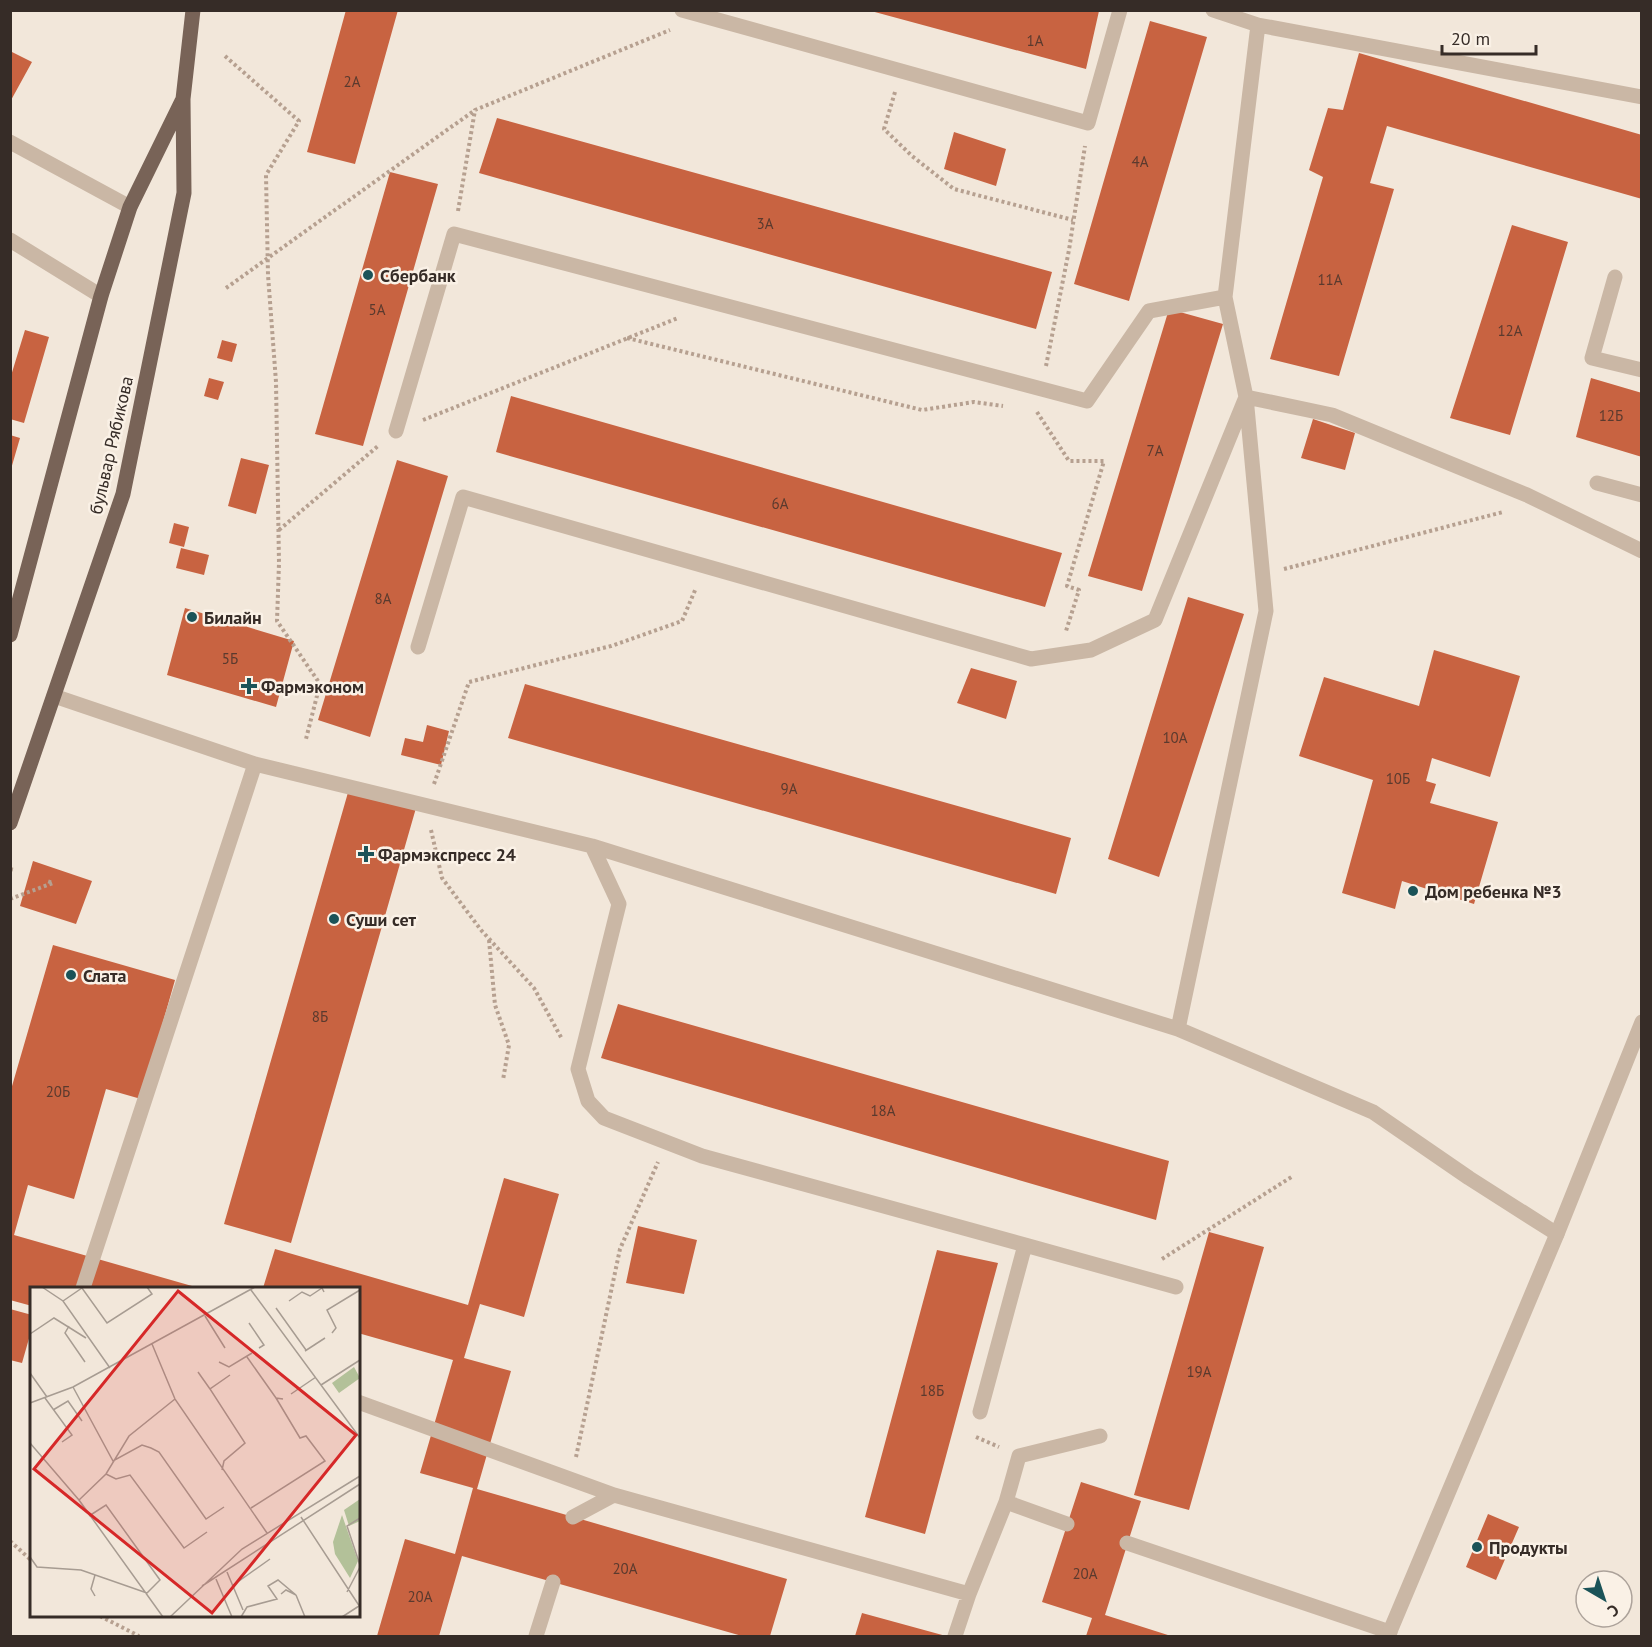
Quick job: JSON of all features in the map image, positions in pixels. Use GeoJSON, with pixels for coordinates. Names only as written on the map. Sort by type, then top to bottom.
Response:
{"type":"FeatureCollection","features":[{"type":"Feature","properties":{"kind":"main road","name":"бульвар Рябикова"},"geometry":{"type":"LineString","coordinates":[[10,823],[123,494],[184,193],[183,99],[193,10]]}},
{"type":"Feature","properties":{"kind":"main road","name":"бульвар Рябикова"},"geometry":{"type":"LineString","coordinates":[[10,635],[101,296],[130,207],[183,99]]}},
{"type":"Feature","properties":{"kind":"street"},"geometry":{"type":"LineString","coordinates":[[682,10],[1088,123],[1120,10]]}},
{"type":"Feature","properties":{"kind":"street"},"geometry":{"type":"LineString","coordinates":[[1213,10],[1258,25],[1641,97]]}},
{"type":"Feature","properties":{"kind":"street"},"geometry":{"type":"LineString","coordinates":[[1178,1029],[1266,611],[1246,397],[1225,297],[1258,25]]}},
{"type":"Feature","properties":{"kind":"street"},"geometry":{"type":"LineString","coordinates":[[10,142],[130,207]]}},
{"type":"Feature","properties":{"kind":"street"},"geometry":{"type":"LineString","coordinates":[[396,431],[454,234],[1087,401],[1149,311],[1225,297]]}},
{"type":"Feature","properties":{"kind":"street"},"geometry":{"type":"LineString","coordinates":[[10,240],[101,296]]}},
{"type":"Feature","properties":{"kind":"street"},"geometry":{"type":"LineString","coordinates":[[1615,277],[1592,358],[1641,370]]}},
{"type":"Feature","properties":{"kind":"street"},"geometry":{"type":"LineString","coordinates":[[1246,397],[1332,415],[1542,502],[1641,551]]}},
{"type":"Feature","properties":{"kind":"street"},"geometry":{"type":"LineString","coordinates":[[418,647],[463,497],[1031,659],[1091,650],[1155,621],[1246,397]]}},
{"type":"Feature","properties":{"kind":"street"},"geometry":{"type":"LineString","coordinates":[[1597,483],[1641,495]]}},
{"type":"Feature","properties":{"kind":"street"},"geometry":{"type":"LineString","coordinates":[[54,696],[255,764],[592,846],[1178,1029],[1373,1112],[1469,1178],[1557,1234]]}},
{"type":"Feature","properties":{"kind":"street"},"geometry":{"type":"LineString","coordinates":[[83,1287],[255,764]]}},
{"type":"Feature","properties":{"kind":"street"},"geometry":{"type":"LineString","coordinates":[[592,846],[620,904],[578,1069],[588,1101],[604,1118],[702,1156],[1176,1287]]}},
{"type":"Feature","properties":{"kind":"street"},"geometry":{"type":"LineString","coordinates":[[1127,1543],[1389,1634],[1557,1234],[1641,1022]]}},
{"type":"Feature","properties":{"kind":"street"},"geometry":{"type":"LineString","coordinates":[[980,1412],[1025,1245]]}},
{"type":"Feature","properties":{"kind":"street"},"geometry":{"type":"LineString","coordinates":[[360,1403],[614,1495],[969,1594]]}},
{"type":"Feature","properties":{"kind":"street"},"geometry":{"type":"LineString","coordinates":[[954,1636],[1006,1502],[1019,1456],[1100,1436]]}},
{"type":"Feature","properties":{"kind":"street"},"geometry":{"type":"LineString","coordinates":[[573,1517],[614,1495]]}},
{"type":"Feature","properties":{"kind":"street"},"geometry":{"type":"LineString","coordinates":[[1006,1502],[1067,1524]]}},
{"type":"Feature","properties":{"kind":"street"},"geometry":{"type":"LineString","coordinates":[[536,1636],[553,1582]]}},
{"type":"Feature","properties":{"kind":"path"},"geometry":{"type":"LineString","coordinates":[[226,288],[475,110],[704,16]]}},
{"type":"Feature","properties":{"kind":"path"},"geometry":{"type":"LineString","coordinates":[[225,56],[298,121],[266,175],[268,258],[276,382],[277,621],[320,684],[306,739]]}},
{"type":"Feature","properties":{"kind":"path"},"geometry":{"type":"LineString","coordinates":[[901,71],[884,129],[912,156],[954,189],[1073,220]]}},
{"type":"Feature","properties":{"kind":"path"},"geometry":{"type":"LineString","coordinates":[[454,234],[475,110]]}},
{"type":"Feature","properties":{"kind":"path"},"geometry":{"type":"LineString","coordinates":[[1058,655],[1079,590],[1068,586],[1104,461],[1069,461],[1035,410],[1042,389],[1088,123]]}},
{"type":"Feature","properties":{"kind":"path"},"geometry":{"type":"LineString","coordinates":[[278,531],[396,431],[715,303]]}},
{"type":"Feature","properties":{"kind":"path"},"geometry":{"type":"LineString","coordinates":[[627,338],[922,410],[974,402],[1004,406]]}},
{"type":"Feature","properties":{"kind":"path"},"geometry":{"type":"LineString","coordinates":[[1263,574],[1542,502]]}},
{"type":"Feature","properties":{"kind":"path"},"geometry":{"type":"LineString","coordinates":[[426,804],[469,682],[611,646],[682,621],[705,566]]}},
{"type":"Feature","properties":{"kind":"path"},"geometry":{"type":"LineString","coordinates":[[429,825],[442,878],[489,939],[534,988],[578,1069]]}},
{"type":"Feature","properties":{"kind":"path"},"geometry":{"type":"LineString","coordinates":[[10,898],[52,883],[47,881]]}},
{"type":"Feature","properties":{"kind":"path"},"geometry":{"type":"LineString","coordinates":[[489,939],[495,1005],[509,1045],[503,1080]]}},
{"type":"Feature","properties":{"kind":"path"},"geometry":{"type":"LineString","coordinates":[[571,1479],[620,1249],[666,1142]]}},
{"type":"Feature","properties":{"kind":"path"},"geometry":{"type":"LineString","coordinates":[[1136,1276],[1293,1176]]}},
{"type":"Feature","properties":{"kind":"path"},"geometry":{"type":"LineString","coordinates":[[980,1412],[973,1436],[1019,1456]]}},
{"type":"Feature","properties":{"kind":"path"},"geometry":{"type":"LineString","coordinates":[[10,1541],[30,1559]]}},
{"type":"Feature","properties":{"kind":"path"},"geometry":{"type":"LineString","coordinates":[[102,1617],[139,1636]]}},
{"type":"Feature","properties":{"kind":"building"},"geometry":{"type":"Polygon","coordinates":[[[346,10],[398,10],[355,164],[307,152],[346,10]]]}},
{"type":"Feature","properties":{"kind":"building"},"geometry":{"type":"Polygon","coordinates":[[[871,11],[1099,11],[1086,69],[871,11]]]}},
{"type":"Feature","properties":{"kind":"building"},"geometry":{"type":"Polygon","coordinates":[[[1150,21],[1207,37],[1129,301],[1074,284],[1150,21]]]}},
{"type":"Feature","properties":{"kind":"building"},"geometry":{"type":"Polygon","coordinates":[[[10,51],[32,62],[10,102],[10,51]]]}},
{"type":"Feature","properties":{"kind":"building"},"geometry":{"type":"Polygon","coordinates":[[[1359,53],[1642,135],[1642,199],[1387,126],[1370,183],[1394,189],[1339,376],[1270,359],[1323,177],[1309,170],[1328,108],[1343,110],[1359,53]]]}},
{"type":"Feature","properties":{"kind":"building"},"geometry":{"type":"Polygon","coordinates":[[[497,118],[1052,272],[1036,329],[479,173],[497,118]]]}},
{"type":"Feature","properties":{"kind":"building"},"geometry":{"type":"Polygon","coordinates":[[[954,132],[1006,149],[996,186],[944,169],[954,132]]]}},
{"type":"Feature","properties":{"kind":"building"},"geometry":{"type":"Polygon","coordinates":[[[390,172],[438,184],[363,446],[315,434],[390,172]]]}},
{"type":"Feature","properties":{"kind":"building"},"geometry":{"type":"Polygon","coordinates":[[[1512,225],[1568,242],[1510,435],[1450,418],[1512,225]]]}},
{"type":"Feature","properties":{"kind":"building"},"geometry":{"type":"Polygon","coordinates":[[[1169,309],[1223,324],[1142,591],[1088,576],[1169,309]]]}},
{"type":"Feature","properties":{"kind":"building"},"geometry":{"type":"Polygon","coordinates":[[[25,330],[49,337],[24,423],[10,419],[10,379],[25,330]]]}},
{"type":"Feature","properties":{"kind":"building"},"geometry":{"type":"Polygon","coordinates":[[[222,340],[237,344],[232,362],[217,358],[222,340]]]}},
{"type":"Feature","properties":{"kind":"building"},"geometry":{"type":"Polygon","coordinates":[[[209,378],[224,382],[218,400],[204,396],[209,378]]]}},
{"type":"Feature","properties":{"kind":"building"},"geometry":{"type":"Polygon","coordinates":[[[1591,378],[1642,393],[1642,457],[1576,437],[1591,378]]]}},
{"type":"Feature","properties":{"kind":"building"},"geometry":{"type":"Polygon","coordinates":[[[511,396],[1062,553],[1045,607],[496,452],[511,396]]]}},
{"type":"Feature","properties":{"kind":"building"},"geometry":{"type":"Polygon","coordinates":[[[1313,419],[1355,433],[1345,470],[1301,458],[1313,419]]]}},
{"type":"Feature","properties":{"kind":"building"},"geometry":{"type":"Polygon","coordinates":[[[10,435],[20,438],[11,469],[10,469],[10,435]]]}},
{"type":"Feature","properties":{"kind":"building"},"geometry":{"type":"Polygon","coordinates":[[[241,458],[269,465],[256,514],[228,506],[241,458]]]}},
{"type":"Feature","properties":{"kind":"building"},"geometry":{"type":"Polygon","coordinates":[[[397,460],[448,476],[370,737],[318,720],[397,460]]]}},
{"type":"Feature","properties":{"kind":"building"},"geometry":{"type":"Polygon","coordinates":[[[174,523],[189,527],[184,547],[169,543],[174,523]]]}},
{"type":"Feature","properties":{"kind":"building"},"geometry":{"type":"Polygon","coordinates":[[[181,548],[209,555],[204,575],[176,568],[181,548]]]}},
{"type":"Feature","properties":{"kind":"building"},"geometry":{"type":"Polygon","coordinates":[[[1188,597],[1244,614],[1159,877],[1108,859],[1188,597]]]}},
{"type":"Feature","properties":{"kind":"building"},"geometry":{"type":"Polygon","coordinates":[[[185,608],[294,641],[276,707],[167,675],[185,608]]]}},
{"type":"Feature","properties":{"kind":"building"},"geometry":{"type":"Polygon","coordinates":[[[1434,650],[1520,676],[1490,777],[1432,758],[1426,781],[1436,784],[1430,803],[1498,822],[1474,904],[1402,881],[1395,909],[1342,893],[1373,780],[1299,756],[1324,677],[1419,706],[1434,650]]]}},
{"type":"Feature","properties":{"kind":"building"},"geometry":{"type":"Polygon","coordinates":[[[971,668],[1017,681],[1006,719],[957,703],[971,668]]]}},
{"type":"Feature","properties":{"kind":"building"},"geometry":{"type":"Polygon","coordinates":[[[525,684],[1071,838],[1056,894],[508,738],[525,684]]]}},
{"type":"Feature","properties":{"kind":"building"},"geometry":{"type":"Polygon","coordinates":[[[427,725],[449,731],[441,765],[401,755],[405,738],[423,742],[427,725]]]}},
{"type":"Feature","properties":{"kind":"building"},"geometry":{"type":"Polygon","coordinates":[[[349,789],[416,808],[291,1243],[224,1224],[349,789]]]}},
{"type":"Feature","properties":{"kind":"building"},"geometry":{"type":"Polygon","coordinates":[[[33,861],[92,881],[76,924],[20,906],[33,861]]]}},
{"type":"Feature","properties":{"kind":"building"},"geometry":{"type":"Polygon","coordinates":[[[53,945],[175,980],[141,1099],[106,1089],[74,1199],[28,1185],[14,1235],[196,1287],[30,1287],[30,1305],[10,1300],[10,1093],[53,945]]]}},
{"type":"Feature","properties":{"kind":"building"},"geometry":{"type":"Polygon","coordinates":[[[618,1004],[1169,1161],[1156,1220],[601,1058],[618,1004]]]}},
{"type":"Feature","properties":{"kind":"building"},"geometry":{"type":"Polygon","coordinates":[[[504,1178],[559,1194],[524,1317],[480,1304],[464,1358],[511,1371],[477,1489],[787,1579],[770,1636],[742,1636],[462,1556],[439,1636],[377,1636],[405,1539],[455,1554],[473,1488],[420,1473],[453,1360],[360,1334],[360,1287],[263,1287],[275,1249],[468,1305],[504,1178]]]}},
{"type":"Feature","properties":{"kind":"building"},"geometry":{"type":"Polygon","coordinates":[[[638,1226],[697,1240],[684,1294],[626,1283],[638,1226]]]}},
{"type":"Feature","properties":{"kind":"building"},"geometry":{"type":"Polygon","coordinates":[[[1209,1232],[1264,1247],[1189,1510],[1134,1495],[1209,1232]]]}},
{"type":"Feature","properties":{"kind":"building"},"geometry":{"type":"Polygon","coordinates":[[[937,1250],[998,1263],[925,1534],[865,1517],[937,1250]]]}},
{"type":"Feature","properties":{"kind":"building"},"geometry":{"type":"Polygon","coordinates":[[[10,1309],[30,1314],[30,1335],[22,1363],[10,1360],[10,1309]]]}},
{"type":"Feature","properties":{"kind":"building"},"geometry":{"type":"Polygon","coordinates":[[[1081,1482],[1141,1501],[1105,1615],[1171,1636],[1086,1636],[1092,1618],[1042,1602],[1081,1482]]]}},
{"type":"Feature","properties":{"kind":"building"},"geometry":{"type":"Polygon","coordinates":[[[1488,1514],[1519,1527],[1496,1580],[1466,1567],[1488,1514]]]}},
{"type":"Feature","properties":{"kind":"building"},"geometry":{"type":"Polygon","coordinates":[[[862,1613],[946,1636],[855,1636],[862,1613]]]}},
{"type":"Feature","properties":{"kind":"place","name":"Сбербанк"},"geometry":{"type":"Point","coordinates":[368,275]}},
{"type":"Feature","properties":{"kind":"place","name":"Билайн"},"geometry":{"type":"Point","coordinates":[192,617]}},
{"type":"Feature","properties":{"kind":"place","name":"Фармэконом"},"geometry":{"type":"Point","coordinates":[249,686]}},
{"type":"Feature","properties":{"kind":"place","name":"Фармэкспресс 24"},"geometry":{"type":"Point","coordinates":[366,854]}},
{"type":"Feature","properties":{"kind":"place","name":"Дом ребенка №3"},"geometry":{"type":"Point","coordinates":[1413,891]}},
{"type":"Feature","properties":{"kind":"place","name":"Суши сет"},"geometry":{"type":"Point","coordinates":[334,919]}},
{"type":"Feature","properties":{"kind":"place","name":"Слата"},"geometry":{"type":"Point","coordinates":[71,975]}},
{"type":"Feature","properties":{"kind":"place","name":"Продукты"},"geometry":{"type":"Point","coordinates":[1477,1547]}}]}
